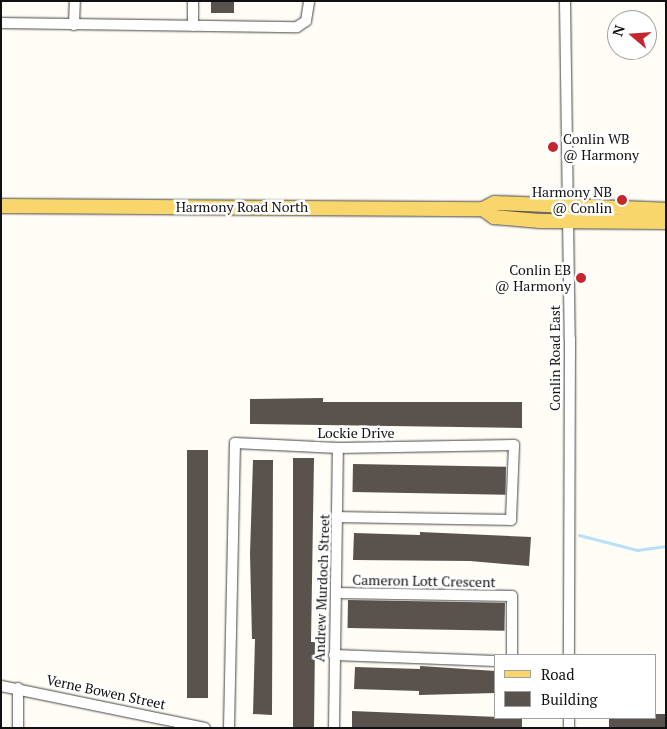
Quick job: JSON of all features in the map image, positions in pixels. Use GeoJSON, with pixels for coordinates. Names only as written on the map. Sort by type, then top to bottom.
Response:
{"type":"FeatureCollection","features":[{"type":"Feature","properties":{"kind":"main road","name":"Harmony Road North"},"geometry":{"type":"LineString","coordinates":[[1,206],[483,209],[495,204],[666,210]]}},
{"type":"Feature","properties":{"kind":"main road","name":"Harmony Road North"},"geometry":{"type":"LineString","coordinates":[[483,209],[494,217],[567,221],[666,222]]}},
{"type":"Feature","properties":{"kind":"street"},"geometry":{"type":"LineString","coordinates":[[74,1],[74,25]]}},
{"type":"Feature","properties":{"kind":"street"},"geometry":{"type":"LineString","coordinates":[[193,1],[193,26]]}},
{"type":"Feature","properties":{"kind":"street"},"geometry":{"type":"LineString","coordinates":[[1,23],[297,28],[306,21],[309,1]]}},
{"type":"Feature","properties":{"kind":"street","name":"Conlin Road East"},"geometry":{"type":"LineString","coordinates":[[565,1],[570,654]]}},
{"type":"Feature","properties":{"kind":"street","name":"Lockie Drive"},"geometry":{"type":"LineString","coordinates":[[229,728],[235,443],[338,448],[514,445],[511,520],[338,517]]}},
{"type":"Feature","properties":{"kind":"street","name":"Andrew Murdoch Street"},"geometry":{"type":"LineString","coordinates":[[334,728],[338,448]]}},
{"type":"Feature","properties":{"kind":"street","name":"Cameron Lott Crescent"},"geometry":{"type":"LineString","coordinates":[[337,593],[512,596],[512,654]]}},
{"type":"Feature","properties":{"kind":"street"},"geometry":{"type":"LineString","coordinates":[[334,655],[494,661]]}},
{"type":"Feature","properties":{"kind":"street","name":"Verne Bowen Street"},"geometry":{"type":"LineString","coordinates":[[1,686],[205,728]]}},
{"type":"Feature","properties":{"kind":"street"},"geometry":{"type":"LineString","coordinates":[[18,688],[18,728]]}},
{"type":"Feature","properties":{"kind":"building"},"geometry":{"type":"Polygon","coordinates":[[[211,1],[234,1],[234,13],[211,13],[211,1]]]}},
{"type":"Feature","properties":{"kind":"building"},"geometry":{"type":"Polygon","coordinates":[[[323,398],[323,402],[522,402],[522,428],[250,424],[250,399],[323,398]]]}},
{"type":"Feature","properties":{"kind":"building"},"geometry":{"type":"Polygon","coordinates":[[[187,450],[208,450],[208,698],[187,698],[187,450]]]}},
{"type":"Feature","properties":{"kind":"building"},"geometry":{"type":"Polygon","coordinates":[[[293,458],[314,458],[311,642],[315,642],[314,728],[293,728],[293,458]]]}},
{"type":"Feature","properties":{"kind":"building"},"geometry":{"type":"Polygon","coordinates":[[[253,460],[273,460],[272,715],[253,714],[255,639],[252,639],[250,554],[253,460]]]}},
{"type":"Feature","properties":{"kind":"building"},"geometry":{"type":"Polygon","coordinates":[[[353,464],[506,467],[505,495],[353,492],[353,464]]]}},
{"type":"Feature","properties":{"kind":"building"},"geometry":{"type":"Polygon","coordinates":[[[420,532],[531,537],[529,566],[470,561],[353,560],[354,533],[420,535],[420,532]]]}},
{"type":"Feature","properties":{"kind":"building"},"geometry":{"type":"Polygon","coordinates":[[[348,600],[505,603],[504,631],[348,628],[348,600]]]}},
{"type":"Feature","properties":{"kind":"building"},"geometry":{"type":"Polygon","coordinates":[[[420,666],[494,671],[494,693],[419,695],[419,691],[354,689],[355,667],[420,669],[420,666]]]}},
{"type":"Feature","properties":{"kind":"building"},"geometry":{"type":"Polygon","coordinates":[[[352,711],[522,719],[522,728],[352,728],[352,711]]]}},
{"type":"Feature","properties":{"kind":"building"},"geometry":{"type":"Polygon","coordinates":[[[657,714],[666,714],[666,728],[609,728],[609,719],[657,719],[657,714]]]}},
{"type":"Feature","properties":{"kind":"waterway"},"geometry":{"type":"LineString","coordinates":[[579,535],[637,550],[666,546]]}},
{"type":"Feature","properties":{"kind":"place","name":"Conlin WB @ Harmony"},"geometry":{"type":"Point","coordinates":[553,147]}},
{"type":"Feature","properties":{"kind":"place","name":"Harmony NB @ Conlin"},"geometry":{"type":"Point","coordinates":[622,200]}},
{"type":"Feature","properties":{"kind":"place","name":"Conlin EB @ Harmony"},"geometry":{"type":"Point","coordinates":[581,278]}}]}
